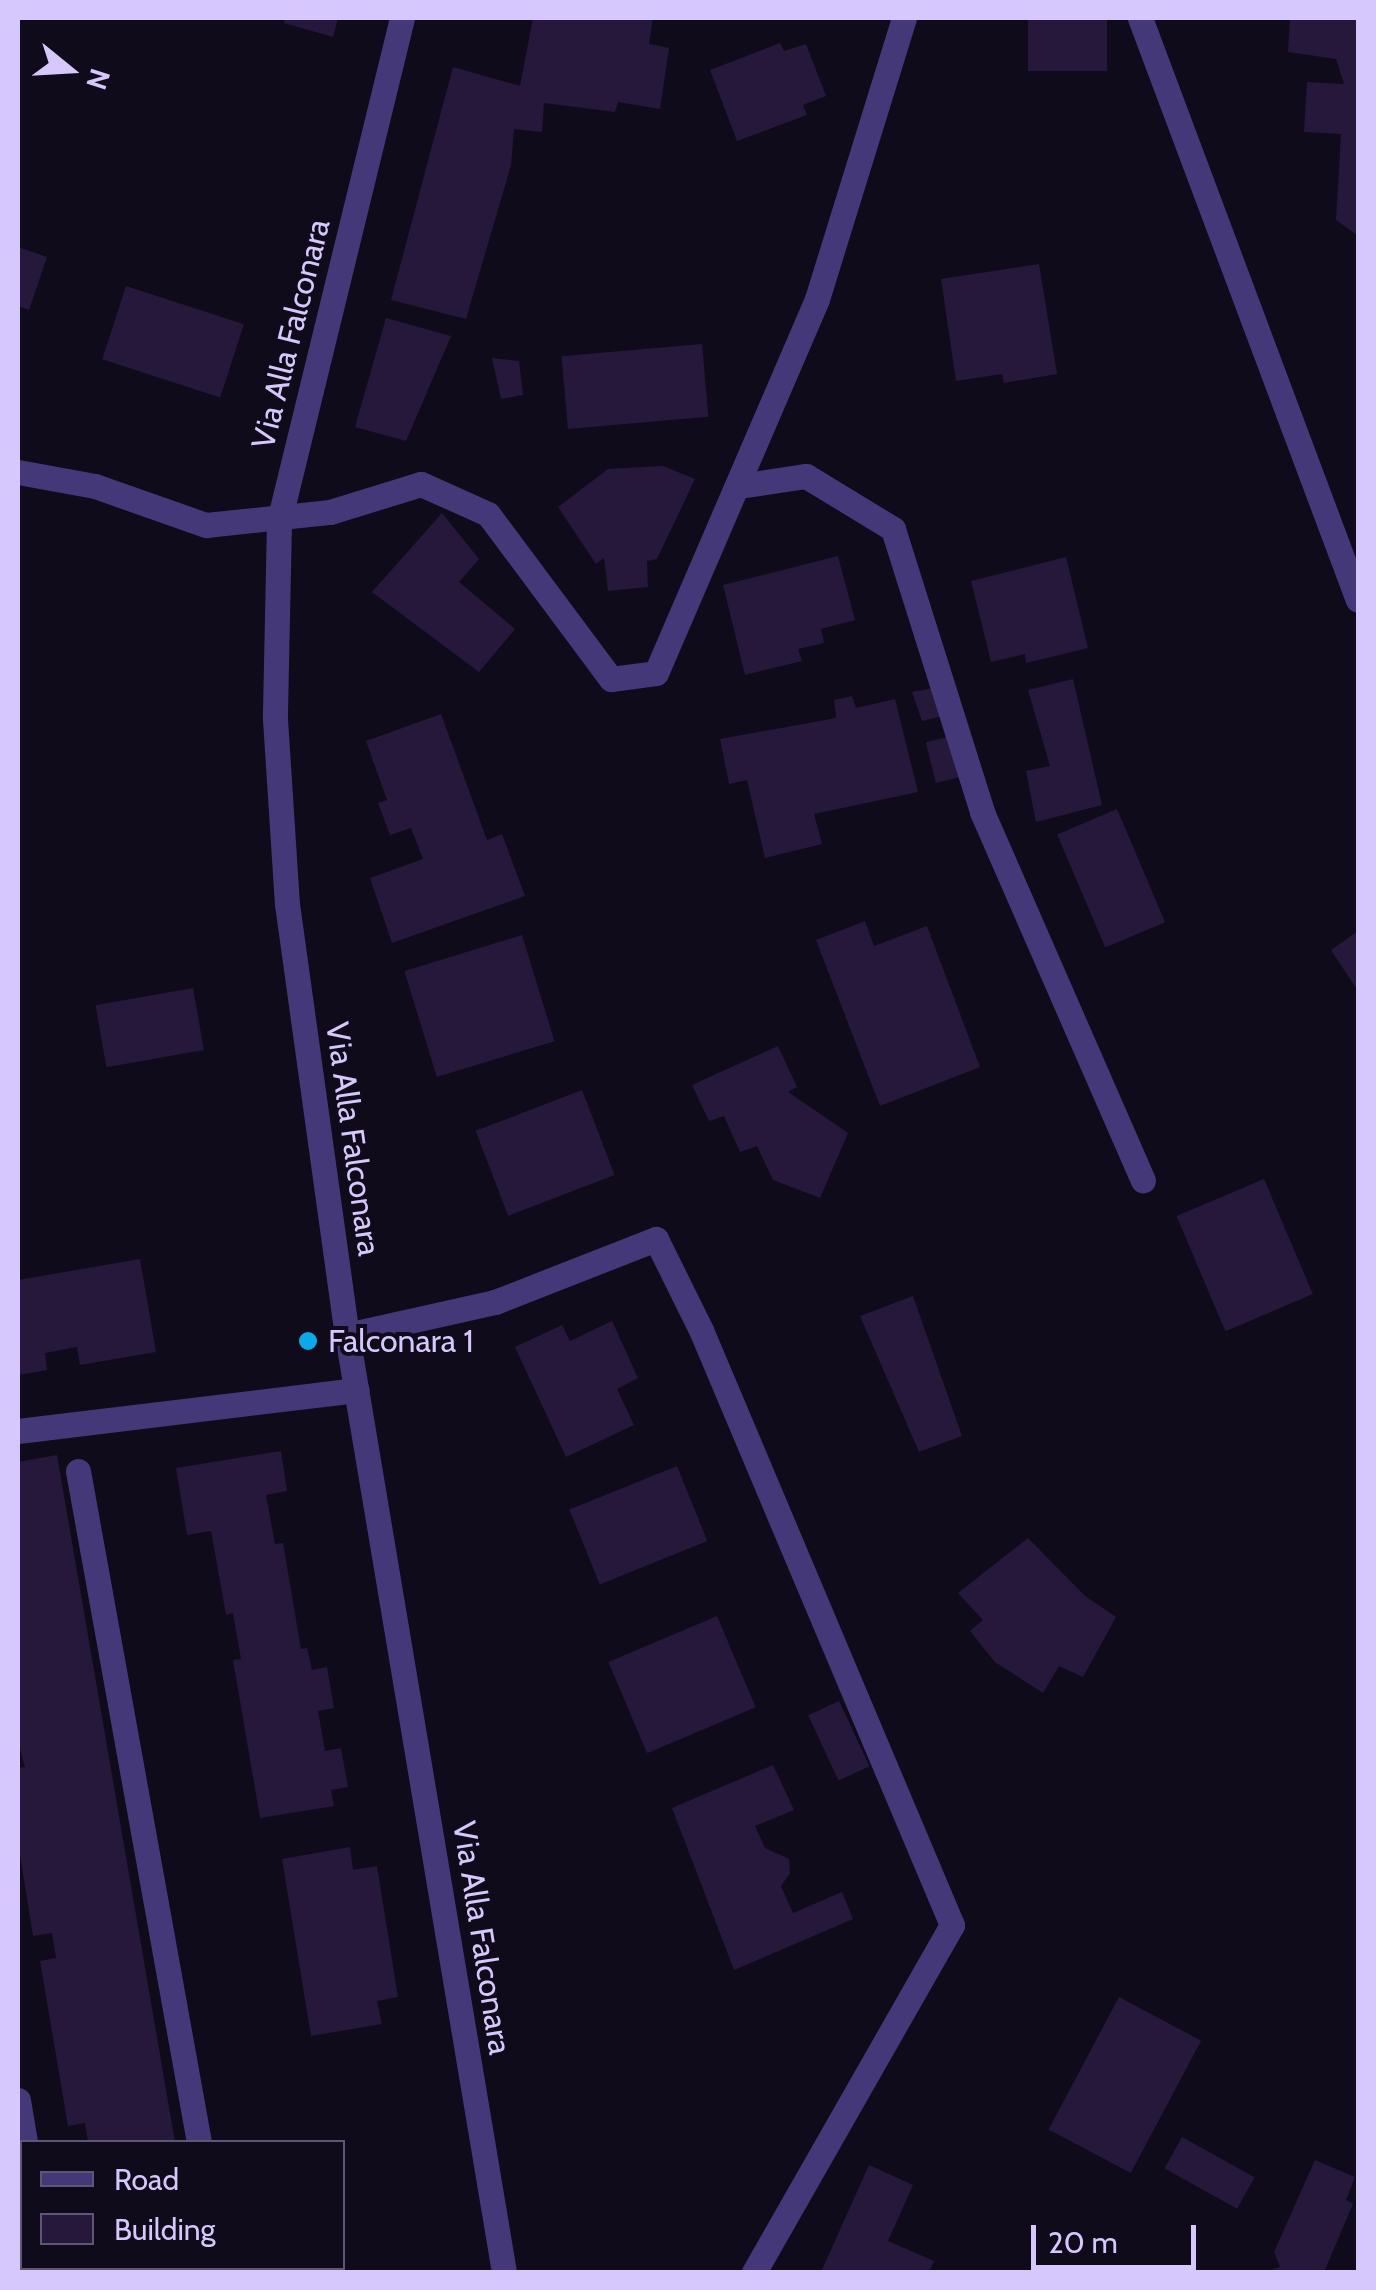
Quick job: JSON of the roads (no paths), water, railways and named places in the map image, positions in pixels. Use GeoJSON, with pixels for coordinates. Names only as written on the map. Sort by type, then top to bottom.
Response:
{"type":"FeatureCollection","features":[{"type":"Feature","properties":{"kind":"street","name":"Via Alla Falconara"},"geometry":{"type":"LineString","coordinates":[[402,18],[279,521],[275,719],[287,904],[347,1335],[504,2272]]}},
{"type":"Feature","properties":{"kind":"street"},"geometry":{"type":"LineString","coordinates":[[18,472],[96,486],[206,525],[279,521],[330,512],[420,484],[488,514],[611,679],[656,673],[817,299],[904,18]]}},
{"type":"Feature","properties":{"kind":"street"},"geometry":{"type":"LineString","coordinates":[[1140,18],[1358,600]]}},
{"type":"Feature","properties":{"kind":"street"},"geometry":{"type":"LineString","coordinates":[[739,486],[806,476],[893,530],[982,812],[1142,1180]]}},
{"type":"Feature","properties":{"kind":"street"},"geometry":{"type":"LineString","coordinates":[[347,1335],[496,1302],[656,1239],[701,1330],[952,1925],[754,2272]]}},
{"type":"Feature","properties":{"kind":"street"},"geometry":{"type":"LineString","coordinates":[[18,1431],[357,1390]]}},
{"type":"Feature","properties":{"kind":"street"},"geometry":{"type":"LineString","coordinates":[[78,1471],[199,2140]]}},
{"type":"Feature","properties":{"kind":"street"},"geometry":{"type":"LineString","coordinates":[[18,2100],[24,2140]]}},
{"type":"Feature","properties":{"kind":"place","name":"Falconara 1"},"geometry":{"type":"Point","coordinates":[308,1341]}}]}
